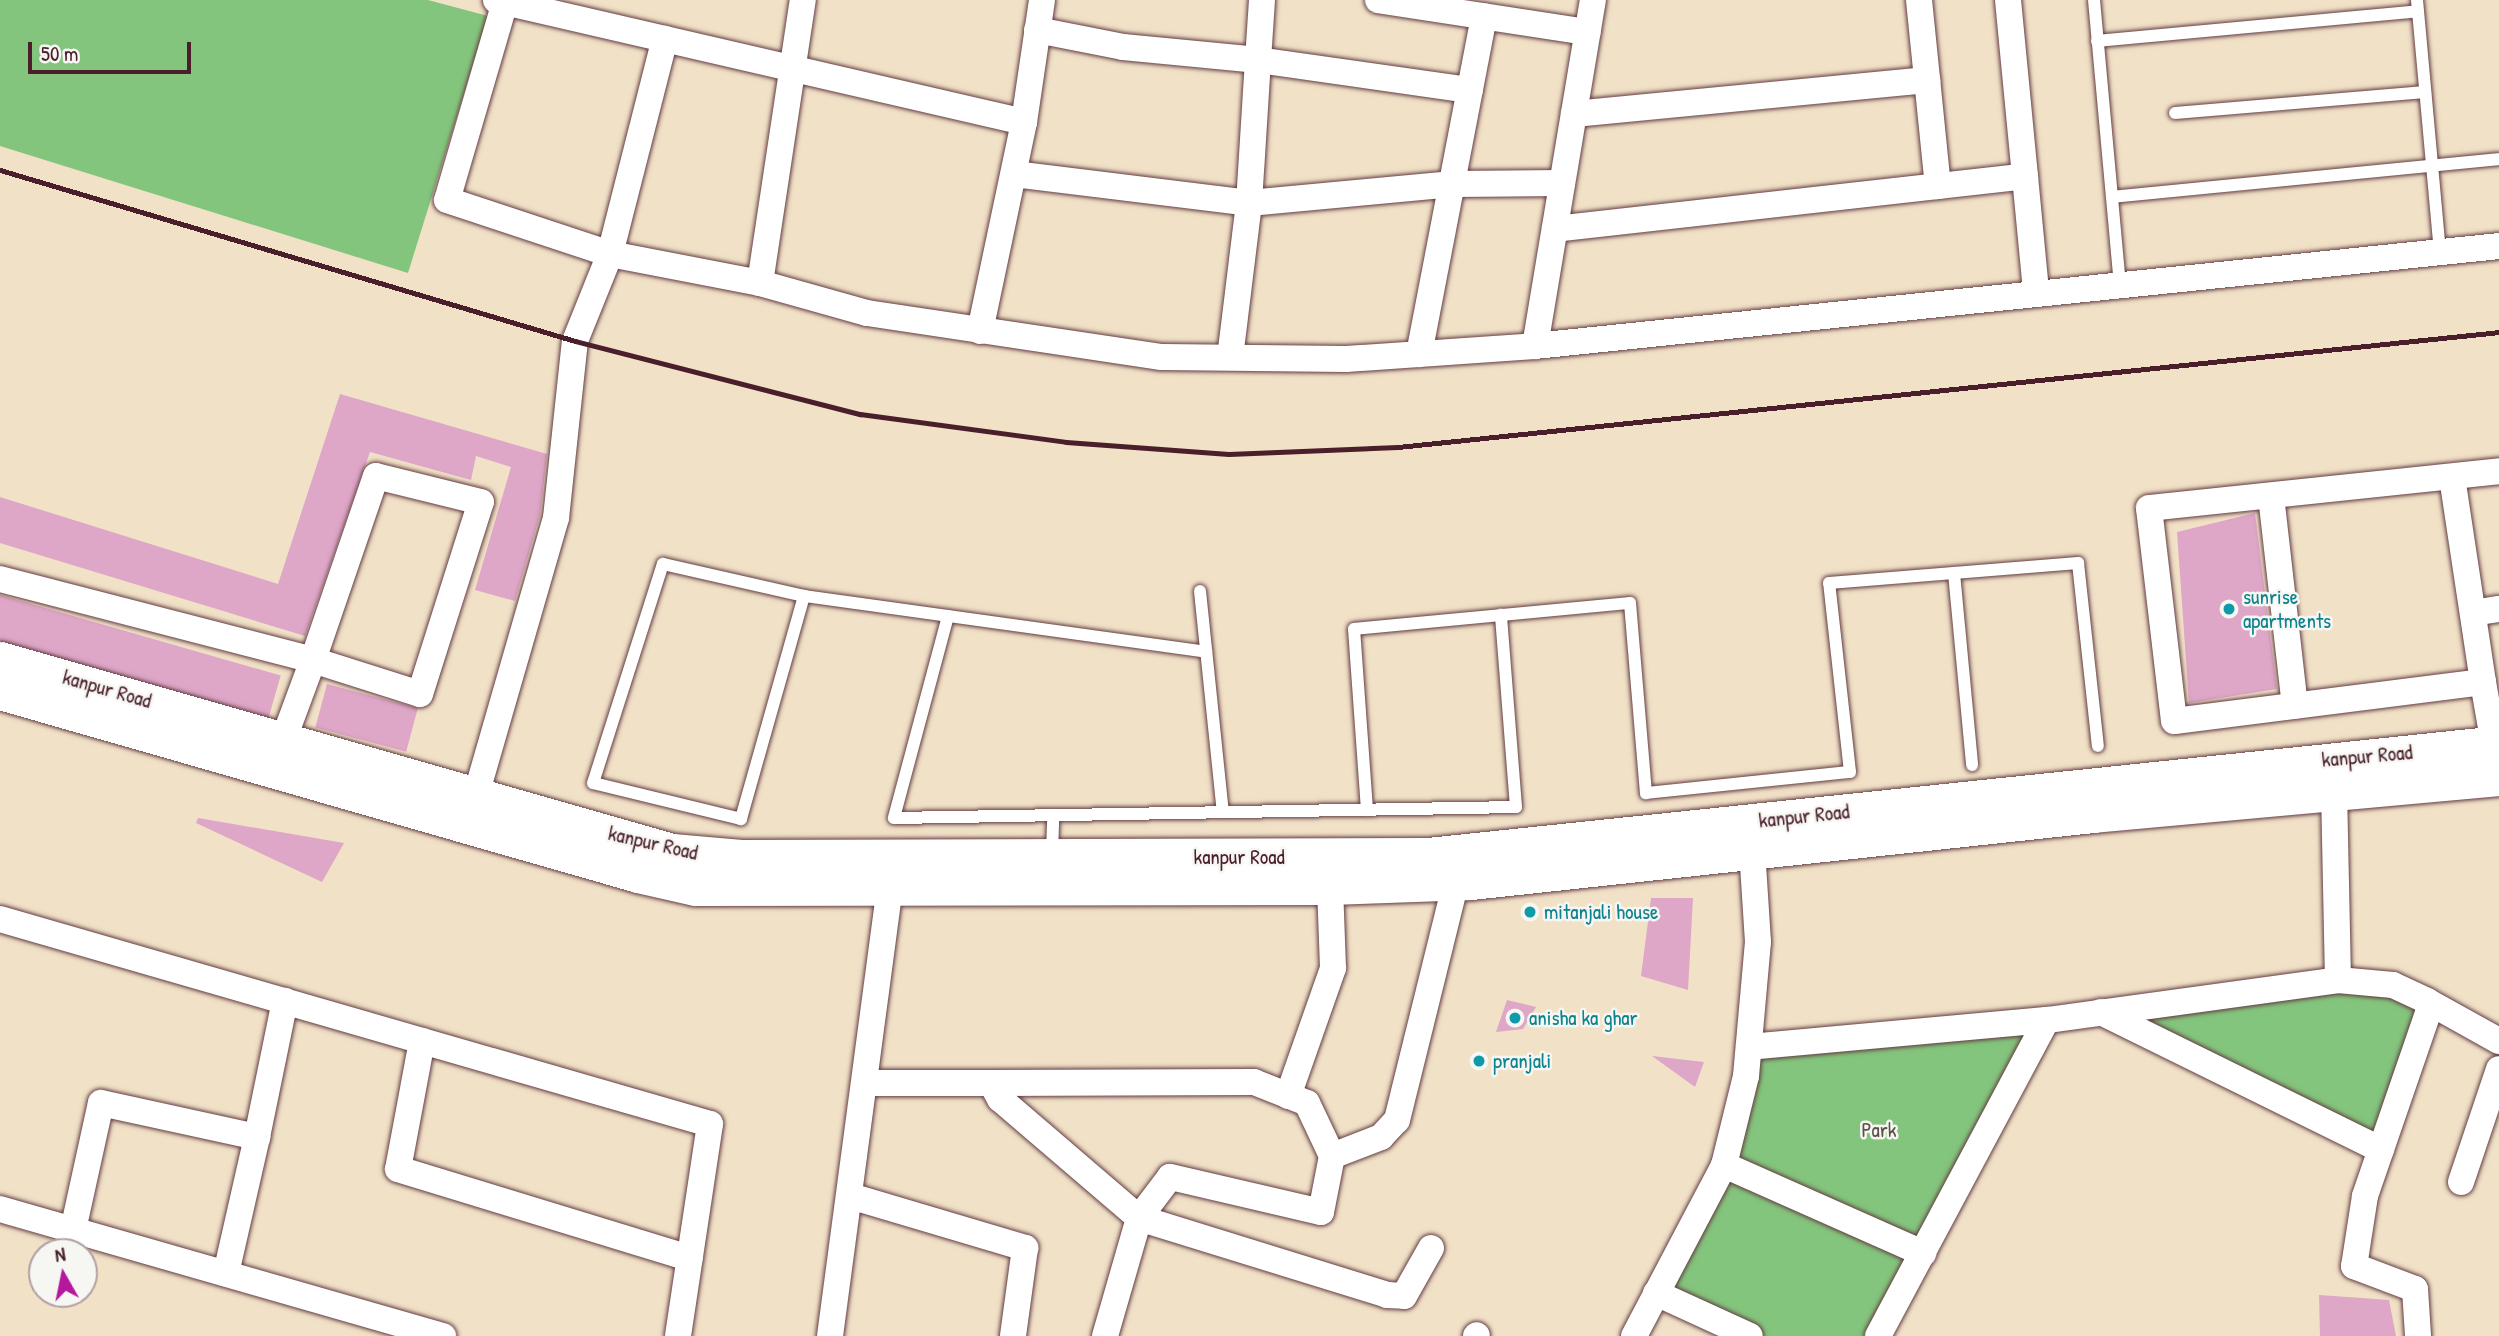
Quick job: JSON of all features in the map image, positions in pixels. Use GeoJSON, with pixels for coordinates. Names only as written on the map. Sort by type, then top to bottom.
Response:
{"type":"FeatureCollection","features":[{"type":"Feature","properties":{"kind":"street"},"geometry":{"type":"LineString","coordinates":[[760,283],[803,0]]}},
{"type":"Feature","properties":{"kind":"street"},"geometry":{"type":"LineString","coordinates":[[980,331],[1024,122],[1042,0]]}},
{"type":"Feature","properties":{"kind":"street"},"geometry":{"type":"LineString","coordinates":[[1230,357],[1249,203],[1262,0]]}},
{"type":"Feature","properties":{"kind":"street"},"geometry":{"type":"LineString","coordinates":[[1378,0],[1588,32]]}},
{"type":"Feature","properties":{"kind":"street"},"geometry":{"type":"LineString","coordinates":[[1535,346],[1593,0]]}},
{"type":"Feature","properties":{"kind":"street"},"geometry":{"type":"LineString","coordinates":[[1919,0],[1938,186]]}},
{"type":"Feature","properties":{"kind":"street"},"geometry":{"type":"LineString","coordinates":[[2008,0],[2036,292]]}},
{"type":"Feature","properties":{"kind":"street"},"geometry":{"type":"LineString","coordinates":[[1024,122],[500,1],[446,200],[610,254],[760,283],[867,313],[1162,357],[1346,359],[1535,346],[2499,246]]}},
{"type":"Feature","properties":{"kind":"street"},"geometry":{"type":"LineString","coordinates":[[1419,354],[1484,16]]}},
{"type":"Feature","properties":{"kind":"street"},"geometry":{"type":"LineString","coordinates":[[1037,30],[1124,47],[1258,61],[1470,90]]}},
{"type":"Feature","properties":{"kind":"street"},"geometry":{"type":"LineString","coordinates":[[476,795],[556,518],[575,341],[610,254],[665,39]]}},
{"type":"Feature","properties":{"kind":"street"},"geometry":{"type":"LineString","coordinates":[[1574,114],[1927,80]]}},
{"type":"Feature","properties":{"kind":"street"},"geometry":{"type":"LineString","coordinates":[[1014,174],[1249,203],[1452,184],[1562,183]]}},
{"type":"Feature","properties":{"kind":"street"},"geometry":{"type":"LineString","coordinates":[[1555,229],[2025,176]]}},
{"type":"Feature","properties":{"kind":"street"},"geometry":{"type":"LineString","coordinates":[[2483,682],[2174,721],[2149,509],[2499,471]]}},
{"type":"Feature","properties":{"kind":"street"},"geometry":{"type":"LineString","coordinates":[[0,579],[313,660],[420,694],[481,502],[376,475],[313,660],[283,741]]}},
{"type":"Feature","properties":{"kind":"street"},"geometry":{"type":"LineString","coordinates":[[1634,1336],[1724,1165],[1749,1047],[1767,839],[2334,792],[2497,755],[2483,682],[2452,477]]}},
{"type":"Feature","properties":{"kind":"street"},"geometry":{"type":"LineString","coordinates":[[2271,496],[2295,706]]}},
{"type":"Feature","properties":{"kind":"street"},"geometry":{"type":"LineString","coordinates":[[2473,613],[2499,609]]}},
{"type":"Feature","properties":{"kind":"street","name":"kanpur Road"},"geometry":{"type":"LineString","coordinates":[[0,660],[232,741],[283,741],[672,852],[892,872],[1052,857],[1428,856],[1642,848],[1767,839],[2497,755]]}},
{"type":"Feature","properties":{"kind":"street"},"geometry":{"type":"LineString","coordinates":[[0,691],[232,741],[638,874],[695,887],[892,872],[1330,886],[1456,882],[1642,848]]}},
{"type":"Feature","properties":{"kind":"street"},"geometry":{"type":"LineString","coordinates":[[2334,792],[2338,980]]}},
{"type":"Feature","properties":{"kind":"street"},"geometry":{"type":"LineString","coordinates":[[830,1336],[892,872]]}},
{"type":"Feature","properties":{"kind":"street"},"geometry":{"type":"LineString","coordinates":[[1332,1156],[1381,1137],[1397,1120],[1456,882]]}},
{"type":"Feature","properties":{"kind":"street"},"geometry":{"type":"LineString","coordinates":[[1288,1096],[1333,968],[1330,886]]}},
{"type":"Feature","properties":{"kind":"street"},"geometry":{"type":"LineString","coordinates":[[0,919],[710,1124],[678,1336]]}},
{"type":"Feature","properties":{"kind":"street"},"geometry":{"type":"LineString","coordinates":[[1749,1047],[2047,1020],[2338,980],[2393,985],[2499,1041]]}},
{"type":"Feature","properties":{"kind":"street"},"geometry":{"type":"LineString","coordinates":[[226,1274],[285,1001]]}},
{"type":"Feature","properties":{"kind":"street"},"geometry":{"type":"LineString","coordinates":[[2418,1336],[2415,1289],[2354,1266],[2365,1196],[2429,1010],[2427,1001]]}},
{"type":"Feature","properties":{"kind":"street"},"geometry":{"type":"LineString","coordinates":[[2101,1013],[2381,1150]]}},
{"type":"Feature","properties":{"kind":"street"},"geometry":{"type":"LineString","coordinates":[[1878,1336],[2047,1020]]}},
{"type":"Feature","properties":{"kind":"street"},"geometry":{"type":"LineString","coordinates":[[422,1041],[398,1169],[690,1258]]}},
{"type":"Feature","properties":{"kind":"street"},"geometry":{"type":"LineString","coordinates":[[2462,1182],[2499,1069]]}},
{"type":"Feature","properties":{"kind":"street"},"geometry":{"type":"LineString","coordinates":[[865,1083],[1254,1083],[1307,1103],[1332,1156],[1321,1212],[1170,1177],[1139,1218],[1105,1336]]}},
{"type":"Feature","properties":{"kind":"street"},"geometry":{"type":"LineString","coordinates":[[991,1083],[999,1099],[1139,1218],[1387,1295],[1404,1296],[1431,1248]]}},
{"type":"Feature","properties":{"kind":"street"},"geometry":{"type":"LineString","coordinates":[[73,1230],[101,1103],[257,1137]]}},
{"type":"Feature","properties":{"kind":"street"},"geometry":{"type":"LineString","coordinates":[[1724,1165],[1923,1253]]}},
{"type":"Feature","properties":{"kind":"street"},"geometry":{"type":"LineString","coordinates":[[850,1196],[1024,1248],[1013,1336]]}},
{"type":"Feature","properties":{"kind":"street"},"geometry":{"type":"LineString","coordinates":[[0,1209],[226,1274],[392,1329],[443,1336]]}},
{"type":"Feature","properties":{"kind":"street"},"geometry":{"type":"LineString","coordinates":[[1656,1293],[1750,1336]]}},
{"type":"Feature","properties":{"kind":"lane"},"geometry":{"type":"LineString","coordinates":[[2094,0],[2120,284]]}},
{"type":"Feature","properties":{"kind":"lane"},"geometry":{"type":"LineString","coordinates":[[2097,41],[2417,6],[2440,252]]}},
{"type":"Feature","properties":{"kind":"lane"},"geometry":{"type":"LineString","coordinates":[[2175,113],[2425,92]]}},
{"type":"Feature","properties":{"kind":"lane"},"geometry":{"type":"LineString","coordinates":[[2112,197],[2499,159]]}},
{"type":"Feature","properties":{"kind":"lane"},"geometry":{"type":"LineString","coordinates":[[1367,810],[1354,629],[1630,603],[1646,793],[1850,772],[1829,583],[2078,563],[2098,746]]}},
{"type":"Feature","properties":{"kind":"lane"},"geometry":{"type":"LineString","coordinates":[[804,596],[741,819],[593,783],[663,564],[804,596],[1206,652]]}},
{"type":"Feature","properties":{"kind":"lane"},"geometry":{"type":"LineString","coordinates":[[1954,573],[1972,765]]}},
{"type":"Feature","properties":{"kind":"lane"},"geometry":{"type":"LineString","coordinates":[[1200,591],[1223,812]]}},
{"type":"Feature","properties":{"kind":"lane"},"geometry":{"type":"LineString","coordinates":[[948,616],[894,818],[1516,807],[1501,615]]}},
{"type":"Feature","properties":{"kind":"lane"},"geometry":{"type":"LineString","coordinates":[[1052,815],[1052,857]]}},
{"type":"Feature","properties":{"kind":"green space"},"geometry":{"type":"Polygon","coordinates":[[[0,0],[428,0],[488,16],[408,273],[0,146],[0,0]]]}},
{"type":"Feature","properties":{"kind":"green space"},"geometry":{"type":"Polygon","coordinates":[[[2338,980],[2427,1001],[2381,1150],[2119,1010],[2338,980]]]}},
{"type":"Feature","properties":{"kind":"green space","name":"Park"},"geometry":{"type":"Polygon","coordinates":[[[2047,1020],[1878,1336],[1750,1336],[1656,1293],[1724,1165],[1749,1047],[2047,1020]]]}},
{"type":"Feature","properties":{"kind":"building"},"geometry":{"type":"Polygon","coordinates":[[[340,394],[547,454],[540,515],[515,601],[475,590],[511,467],[476,456],[471,480],[370,452],[305,636],[0,543],[0,497],[278,584],[340,394]]]}},
{"type":"Feature","properties":{"kind":"building","name":"sunrise apartments"},"geometry":{"type":"Polygon","coordinates":[[[2255,513],[2277,689],[2189,703],[2177,532],[2255,513]]]}},
{"type":"Feature","properties":{"kind":"building"},"geometry":{"type":"Polygon","coordinates":[[[0,595],[281,675],[268,719],[0,642],[0,595]]]}},
{"type":"Feature","properties":{"kind":"building"},"geometry":{"type":"Polygon","coordinates":[[[327,684],[418,708],[406,752],[315,727],[327,684]]]}},
{"type":"Feature","properties":{"kind":"building"},"geometry":{"type":"Polygon","coordinates":[[[198,818],[344,843],[322,882],[196,823],[198,818]]]}},
{"type":"Feature","properties":{"kind":"building"},"geometry":{"type":"Polygon","coordinates":[[[1651,898],[1693,898],[1688,990],[1641,976],[1651,898]]]}},
{"type":"Feature","properties":{"kind":"building","name":"anisha ka ghar"},"geometry":{"type":"Polygon","coordinates":[[[1507,1000],[1536,1007],[1523,1029],[1496,1032],[1507,1000]]]}},
{"type":"Feature","properties":{"kind":"building"},"geometry":{"type":"Polygon","coordinates":[[[1652,1056],[1704,1062],[1695,1087],[1652,1056]]]}},
{"type":"Feature","properties":{"kind":"building"},"geometry":{"type":"Polygon","coordinates":[[[2319,1295],[2389,1300],[2396,1336],[2320,1336],[2319,1295]]]}},
{"type":"Feature","properties":{"kind":"railway"},"geometry":{"type":"LineString","coordinates":[[0,170],[575,341],[860,414],[1066,442],[1229,454],[1398,447],[2499,332]]}},
{"type":"Feature","properties":{"kind":"place","name":"sunrise apartments"},"geometry":{"type":"Point","coordinates":[2229,609]}},
{"type":"Feature","properties":{"kind":"place","name":"mitanjali house"},"geometry":{"type":"Point","coordinates":[1530,912]}},
{"type":"Feature","properties":{"kind":"place","name":"anisha ka ghar"},"geometry":{"type":"Point","coordinates":[1515,1018]}},
{"type":"Feature","properties":{"kind":"place","name":"pranjali"},"geometry":{"type":"Point","coordinates":[1479,1061]}}]}
